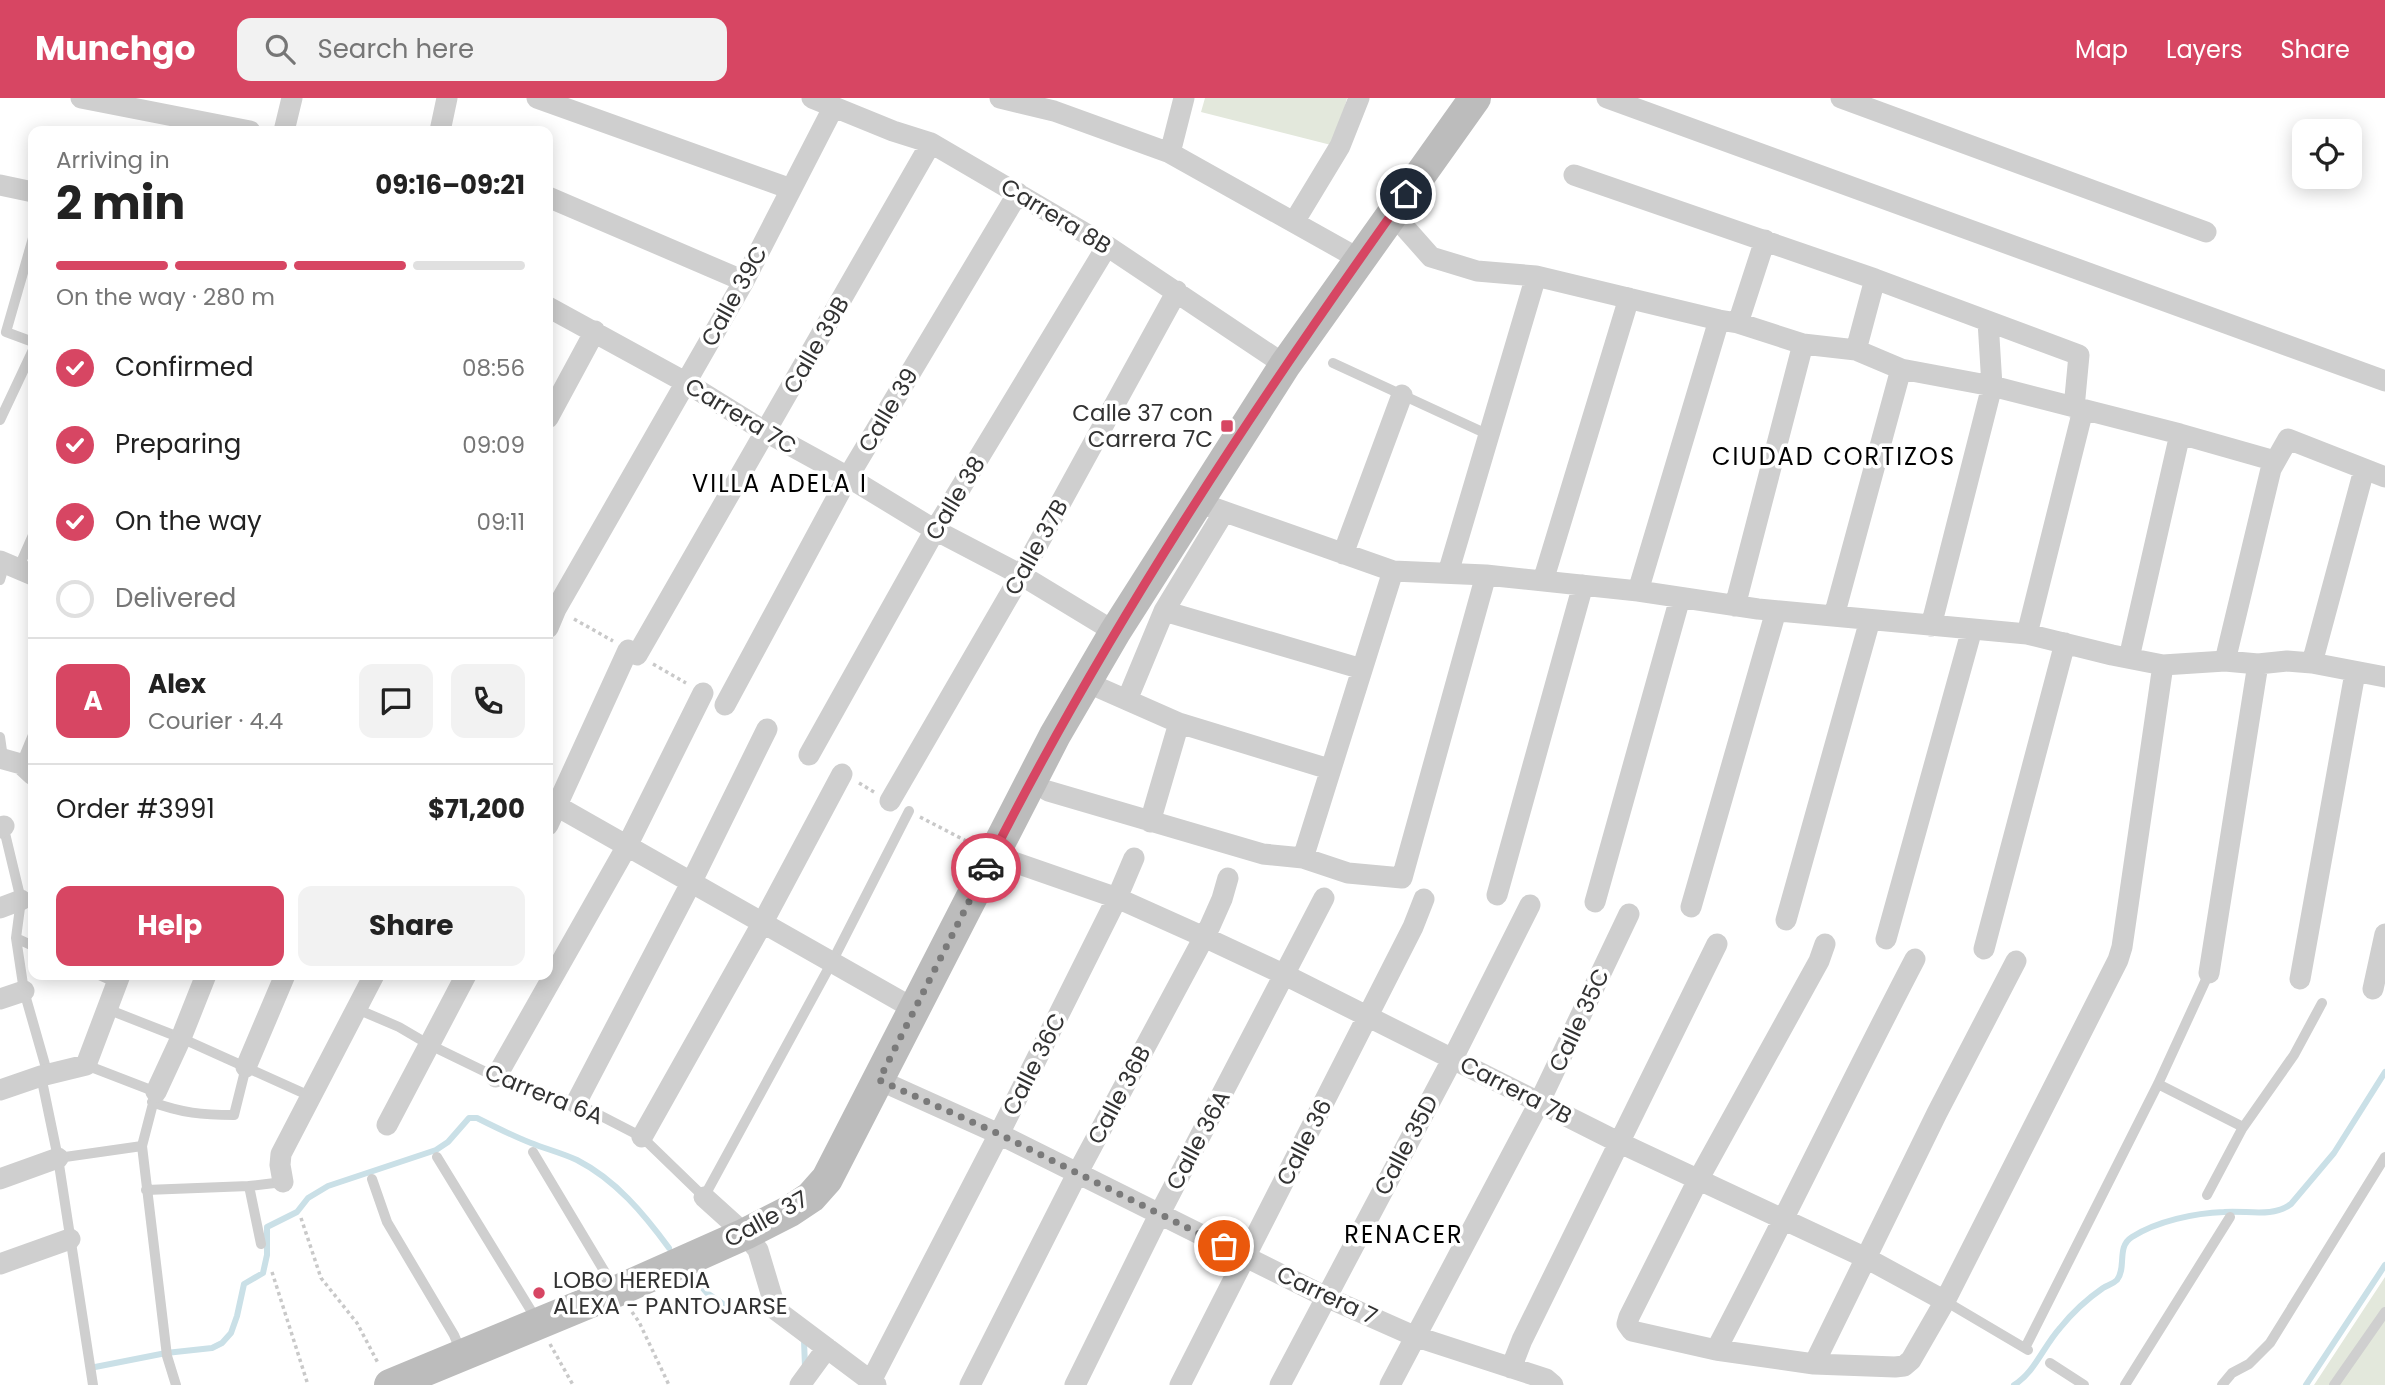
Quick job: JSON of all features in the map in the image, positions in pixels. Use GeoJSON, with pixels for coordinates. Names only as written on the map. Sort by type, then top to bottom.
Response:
{"type":"FeatureCollection","features":[{"type":"Feature","properties":{"kind":"main road","name":"Calle 37"},"geometry":{"type":"LineString","coordinates":[[390,1385],[617,1291],[745,1234],[811,1197],[827,1179],[1055,735],[1115,632],[1210,507],[1285,365],[1475,98]]}},
{"type":"Feature","properties":{"kind":"street"},"geometry":{"type":"LineString","coordinates":[[81,98],[224,126]]}},
{"type":"Feature","properties":{"kind":"street"},"geometry":{"type":"LineString","coordinates":[[285,126],[292,98]]}},
{"type":"Feature","properties":{"kind":"street"},"geometry":{"type":"LineString","coordinates":[[441,126],[447,98]]}},
{"type":"Feature","properties":{"kind":"street"},"geometry":{"type":"LineString","coordinates":[[537,98],[791,189]]}},
{"type":"Feature","properties":{"kind":"street","name":"Carrera 8B"},"geometry":{"type":"LineString","coordinates":[[812,98],[893,131],[931,143],[1107,246],[1285,365]]}},
{"type":"Feature","properties":{"kind":"street"},"geometry":{"type":"LineString","coordinates":[[1000,98],[1056,105],[1170,153],[1361,260]]}},
{"type":"Feature","properties":{"kind":"street"},"geometry":{"type":"LineString","coordinates":[[1170,153],[1184,98]]}},
{"type":"Feature","properties":{"kind":"street"},"geometry":{"type":"LineString","coordinates":[[1294,222],[1340,146],[1359,98]]}},
{"type":"Feature","properties":{"kind":"street"},"geometry":{"type":"LineString","coordinates":[[1607,98],[2385,381]]}},
{"type":"Feature","properties":{"kind":"street"},"geometry":{"type":"LineString","coordinates":[[1841,98],[2206,232]]}},
{"type":"Feature","properties":{"kind":"street","name":"Calle 39C"},"geometry":{"type":"LineString","coordinates":[[553,619],[744,281],[833,108]]}},
{"type":"Feature","properties":{"kind":"street","name":"Calle 39B"},"geometry":{"type":"LineString","coordinates":[[553,807],[633,652],[766,432],[931,143]]}},
{"type":"Feature","properties":{"kind":"street"},"geometry":{"type":"LineString","coordinates":[[1574,175],[1875,279],[2078,355],[2078,409],[2027,634]]}},
{"type":"Feature","properties":{"kind":"street"},"geometry":{"type":"LineString","coordinates":[[0,186],[28,191]]}},
{"type":"Feature","properties":{"kind":"street","name":"Calle 39"},"geometry":{"type":"LineString","coordinates":[[724,705],[848,477],[1018,193]]}},
{"type":"Feature","properties":{"kind":"street"},"geometry":{"type":"LineString","coordinates":[[553,199],[744,281]]}},
{"type":"Feature","properties":{"kind":"street"},"geometry":{"type":"LineString","coordinates":[[1392,213],[1431,257],[1477,271],[1536,276],[1729,321],[1803,344],[1856,350],[1901,369],[1992,386],[2275,461]]}},
{"type":"Feature","properties":{"kind":"street"},"geometry":{"type":"LineString","coordinates":[[1638,591],[1729,321],[1765,240]]}},
{"type":"Feature","properties":{"kind":"street","name":"Calle 38"},"geometry":{"type":"LineString","coordinates":[[809,755],[935,530],[1107,246]]}},
{"type":"Feature","properties":{"kind":"street"},"geometry":{"type":"LineString","coordinates":[[1448,573],[1536,276]]}},
{"type":"Feature","properties":{"kind":"street"},"geometry":{"type":"LineString","coordinates":[[1856,350],[1875,279]]}},
{"type":"Feature","properties":{"kind":"street","name":"Calle 37B"},"geometry":{"type":"LineString","coordinates":[[899,806],[1021,575],[1177,291]]}},
{"type":"Feature","properties":{"kind":"street"},"geometry":{"type":"LineString","coordinates":[[1544,581],[1629,298]]}},
{"type":"Feature","properties":{"kind":"street","name":"Carrera 7C"},"geometry":{"type":"LineString","coordinates":[[553,310],[685,382],[766,432],[848,477],[935,530],[1021,575],[1115,632]]}},
{"type":"Feature","properties":{"kind":"street"},"geometry":{"type":"LineString","coordinates":[[1931,626],[1992,386],[1988,321]]}},
{"type":"Feature","properties":{"kind":"street"},"geometry":{"type":"LineString","coordinates":[[553,409],[595,331]]}},
{"type":"Feature","properties":{"kind":"street"},"geometry":{"type":"LineString","coordinates":[[1735,606],[1803,344]]}},
{"type":"Feature","properties":{"kind":"street"},"geometry":{"type":"LineString","coordinates":[[1834,616],[1901,369]]}},
{"type":"Feature","properties":{"kind":"street"},"geometry":{"type":"LineString","coordinates":[[1343,554],[1402,395]]}},
{"type":"Feature","properties":{"kind":"street"},"geometry":{"type":"LineString","coordinates":[[2129,658],[2180,434]]}},
{"type":"Feature","properties":{"kind":"street"},"geometry":{"type":"LineString","coordinates":[[2225,661],[2271,469],[2288,439],[2385,477]]}},
{"type":"Feature","properties":{"kind":"street"},"geometry":{"type":"LineString","coordinates":[[2312,663],[2364,470]]}},
{"type":"Feature","properties":{"kind":"street"},"geometry":{"type":"LineString","coordinates":[[1127,700],[1210,507],[1393,571],[1486,575],[1638,591],[1776,611],[2027,634],[2163,665],[2287,661],[2385,677]]}},
{"type":"Feature","properties":{"kind":"street"},"geometry":{"type":"LineString","coordinates":[[1303,858],[1393,571]]}},
{"type":"Feature","properties":{"kind":"street"},"geometry":{"type":"LineString","coordinates":[[1048,791],[1263,854],[1303,858],[1348,873],[1402,878],[1486,575]]}},
{"type":"Feature","properties":{"kind":"street"},"geometry":{"type":"LineString","coordinates":[[1497,895],[1583,585]]}},
{"type":"Feature","properties":{"kind":"street"},"geometry":{"type":"LineString","coordinates":[[1595,902],[1680,598]]}},
{"type":"Feature","properties":{"kind":"street"},"geometry":{"type":"LineString","coordinates":[[1164,611],[1362,669]]}},
{"type":"Feature","properties":{"kind":"street"},"geometry":{"type":"LineString","coordinates":[[1691,907],[1776,611]]}},
{"type":"Feature","properties":{"kind":"street"},"geometry":{"type":"LineString","coordinates":[[1786,920],[1870,620]]}},
{"type":"Feature","properties":{"kind":"street"},"geometry":{"type":"LineString","coordinates":[[1886,939],[1972,629]]}},
{"type":"Feature","properties":{"kind":"street"},"geometry":{"type":"LineString","coordinates":[[1984,949],[2066,643]]}},
{"type":"Feature","properties":{"kind":"street"},"geometry":{"type":"LineString","coordinates":[[2209,973],[2259,664]]}},
{"type":"Feature","properties":{"kind":"street"},"geometry":{"type":"LineString","coordinates":[[1825,944],[1819,961],[1698,1180],[1629,1317],[1627,1324],[1632,1331],[1716,1350],[1814,1364],[1895,1367],[1904,1366],[1911,1360],[1945,1301],[2118,960],[2163,665]]}},
{"type":"Feature","properties":{"kind":"street"},"geometry":{"type":"LineString","coordinates":[[2300,979],[2355,673]]}},
{"type":"Feature","properties":{"kind":"street"},"geometry":{"type":"LineString","coordinates":[[1086,682],[1180,723],[1329,769]]}},
{"type":"Feature","properties":{"kind":"street"},"geometry":{"type":"LineString","coordinates":[[553,976],[627,846],[703,693]]}},
{"type":"Feature","properties":{"kind":"street"},"geometry":{"type":"LineString","coordinates":[[1150,822],[1180,723]]}},
{"type":"Feature","properties":{"kind":"street"},"geometry":{"type":"LineString","coordinates":[[576,1103],[691,883],[767,729]]}},
{"type":"Feature","properties":{"kind":"street"},"geometry":{"type":"LineString","coordinates":[[642,1137],[763,922],[842,774]]}},
{"type":"Feature","properties":{"kind":"street"},"geometry":{"type":"LineString","coordinates":[[553,812],[627,846],[916,1010]]}},
{"type":"Feature","properties":{"kind":"street","name":"Carrera 7B"},"geometry":{"type":"LineString","coordinates":[[993,855],[1116,898],[1204,937],[1618,1142],[1866,1258],[1945,1301]]}},
{"type":"Feature","properties":{"kind":"street","name":"Calle 36C"},"geometry":{"type":"LineString","coordinates":[[874,1383],[1134,858]]}},
{"type":"Feature","properties":{"kind":"street","name":"Calle 36B"},"geometry":{"type":"LineString","coordinates":[[970,1385],[1077,1174],[1204,937],[1222,899],[1228,878]]}},
{"type":"Feature","properties":{"kind":"street","name":"Calle 36A"},"geometry":{"type":"LineString","coordinates":[[1075,1385],[1159,1215],[1324,898]]}},
{"type":"Feature","properties":{"kind":"street","name":"Calle 36"},"geometry":{"type":"LineString","coordinates":[[1180,1385],[1368,1018],[1424,899]]}},
{"type":"Feature","properties":{"kind":"street"},"geometry":{"type":"LineString","coordinates":[[0,908],[21,900]]}},
{"type":"Feature","properties":{"kind":"street","name":"Calle 35D"},"geometry":{"type":"LineString","coordinates":[[1280,1385],[1453,1058],[1530,905]]}},
{"type":"Feature","properties":{"kind":"street","name":"Calle 35C"},"geometry":{"type":"LineString","coordinates":[[1390,1385],[1539,1103],[1629,914]]}},
{"type":"Feature","properties":{"kind":"street"},"geometry":{"type":"LineString","coordinates":[[2373,989],[2385,934]]}},
{"type":"Feature","properties":{"kind":"street"},"geometry":{"type":"LineString","coordinates":[[1511,1368],[1618,1142],[1717,944]]}},
{"type":"Feature","properties":{"kind":"street"},"geometry":{"type":"LineString","coordinates":[[1716,1350],[1915,959]]}},
{"type":"Feature","properties":{"kind":"street"},"geometry":{"type":"LineString","coordinates":[[1814,1364],[1937,1113],[2016,961]]}},
{"type":"Feature","properties":{"kind":"street"},"geometry":{"type":"LineString","coordinates":[[0,1090],[44,1075],[86,1065],[107,1009],[112,980]]}},
{"type":"Feature","properties":{"kind":"street"},"geometry":{"type":"LineString","coordinates":[[154,1097],[204,980]]}},
{"type":"Feature","properties":{"kind":"street"},"geometry":{"type":"LineString","coordinates":[[246,1067],[283,980]]}},
{"type":"Feature","properties":{"kind":"street"},"geometry":{"type":"LineString","coordinates":[[283,1182],[281,1154],[372,980]]}},
{"type":"Feature","properties":{"kind":"street"},"geometry":{"type":"LineString","coordinates":[[387,1125],[460,980]]}},
{"type":"Feature","properties":{"kind":"street"},"geometry":{"type":"LineString","coordinates":[[496,1077],[551,980]]}},
{"type":"Feature","properties":{"kind":"street"},"geometry":{"type":"LineString","coordinates":[[0,999],[24,991]]}},
{"type":"Feature","properties":{"kind":"street","name":"Carrera 7"},"geometry":{"type":"LineString","coordinates":[[879,1080],[999,1134],[1326,1297],[1414,1336],[1546,1379],[1553,1385]]}},
{"type":"Feature","properties":{"kind":"street"},"geometry":{"type":"LineString","coordinates":[[0,1179],[58,1158]]}},
{"type":"Feature","properties":{"kind":"street","name":"Carrera 6A"},"geometry":{"type":"LineString","coordinates":[[704,1198],[745,1234],[758,1250],[776,1310],[874,1383]]}},
{"type":"Feature","properties":{"kind":"street"},"geometry":{"type":"LineString","coordinates":[[0,1264],[70,1239]]}},
{"type":"Feature","properties":{"kind":"street"},"geometry":{"type":"LineString","coordinates":[[800,1385],[827,1348]]}},
{"type":"Feature","properties":{"kind":"lane"},"geometry":{"type":"LineString","coordinates":[[28,253],[5,320],[6,332],[28,340]]}},
{"type":"Feature","properties":{"kind":"lane"},"geometry":{"type":"LineString","coordinates":[[0,420],[28,361]]}},
{"type":"Feature","properties":{"kind":"lane"},"geometry":{"type":"LineString","coordinates":[[1333,363],[1489,435]]}},
{"type":"Feature","properties":{"kind":"lane"},"geometry":{"type":"LineString","coordinates":[[11,570],[28,543]]}},
{"type":"Feature","properties":{"kind":"lane"},"geometry":{"type":"LineString","coordinates":[[11,759],[28,740]]}},
{"type":"Feature","properties":{"kind":"lane","name":"Calle 37B"},"geometry":{"type":"LineString","coordinates":[[704,1198],[832,962],[899,806]]}},
{"type":"Feature","properties":{"kind":"lane"},"geometry":{"type":"LineString","coordinates":[[1,824],[21,900],[16,939],[24,991],[44,1075],[93,1385]]}},
{"type":"Feature","properties":{"kind":"lane"},"geometry":{"type":"LineString","coordinates":[[16,939],[28,944]]}},
{"type":"Feature","properties":{"kind":"lane"},"geometry":{"type":"LineString","coordinates":[[2209,973],[2158,1084],[2243,1127]]}},
{"type":"Feature","properties":{"kind":"lane"},"geometry":{"type":"LineString","coordinates":[[2207,1195],[2243,1127],[2294,1055],[2322,1003]]}},
{"type":"Feature","properties":{"kind":"lane"},"geometry":{"type":"LineString","coordinates":[[107,1009],[181,1038],[312,1097]]}},
{"type":"Feature","properties":{"kind":"lane","name":"Carrera 6A"},"geometry":{"type":"LineString","coordinates":[[357,1009],[399,1027],[496,1077],[576,1103],[642,1137],[704,1198]]}},
{"type":"Feature","properties":{"kind":"lane"},"geometry":{"type":"LineString","coordinates":[[86,1065],[154,1097],[179,1112],[196,1115],[234,1115],[246,1067]]}},
{"type":"Feature","properties":{"kind":"lane","name":"Carrera 7B"},"geometry":{"type":"LineString","coordinates":[[1945,1301],[2027,1349],[2158,1084]]}},
{"type":"Feature","properties":{"kind":"lane"},"geometry":{"type":"LineString","coordinates":[[154,1097],[142,1146],[167,1353],[176,1385]]}},
{"type":"Feature","properties":{"kind":"lane"},"geometry":{"type":"LineString","coordinates":[[58,1158],[142,1146]]}},
{"type":"Feature","properties":{"kind":"lane"},"geometry":{"type":"LineString","coordinates":[[533,1152],[617,1291]]}},
{"type":"Feature","properties":{"kind":"lane"},"geometry":{"type":"LineString","coordinates":[[437,1157],[539,1324]]}},
{"type":"Feature","properties":{"kind":"lane"},"geometry":{"type":"LineString","coordinates":[[2222,1385],[2232,1373],[2249,1364],[2270,1343],[2385,1157]]}},
{"type":"Feature","properties":{"kind":"lane"},"geometry":{"type":"LineString","coordinates":[[372,1179],[387,1222],[454,1335],[461,1355]]}},
{"type":"Feature","properties":{"kind":"lane"},"geometry":{"type":"LineString","coordinates":[[146,1190],[283,1182]]}},
{"type":"Feature","properties":{"kind":"lane"},"geometry":{"type":"LineString","coordinates":[[249,1186],[261,1244]]}},
{"type":"Feature","properties":{"kind":"lane"},"geometry":{"type":"LineString","coordinates":[[2125,1385],[2230,1217]]}},
{"type":"Feature","properties":{"kind":"lane"},"geometry":{"type":"LineString","coordinates":[[2334,1385],[2385,1311]]}},
{"type":"Feature","properties":{"kind":"lane"},"geometry":{"type":"LineString","coordinates":[[2050,1363],[2084,1385]]}},
{"type":"Feature","properties":{"kind":"path"},"geometry":{"type":"LineString","coordinates":[[301,1218],[321,1278],[356,1323],[390,1385]]}},
{"type":"Feature","properties":{"kind":"path"},"geometry":{"type":"LineString","coordinates":[[272,1272],[307,1385]]}},
{"type":"Feature","properties":{"kind":"path"},"geometry":{"type":"LineString","coordinates":[[617,1291],[639,1322],[669,1385]]}},
{"type":"Feature","properties":{"kind":"path"},"geometry":{"type":"LineString","coordinates":[[539,1324],[573,1385]]}},
{"type":"Feature","properties":{"kind":"shaded area"},"geometry":{"type":"Polygon","coordinates":[[[1205,98],[1347,98],[1335,146],[1201,112],[1205,98]]]}},
{"type":"Feature","properties":{"kind":"shaded area"},"geometry":{"type":"Polygon","coordinates":[[[2385,1277],[2385,1385],[2314,1385],[2385,1277]]]}},
{"type":"Feature","properties":{"kind":"waterway"},"geometry":{"type":"LineString","coordinates":[[2014,1385],[2028,1373],[2054,1335],[2075,1312],[2097,1292],[2117,1280],[2124,1246],[2132,1237],[2153,1226],[2189,1216],[2224,1212],[2268,1212],[2291,1204],[2334,1153],[2385,1072]]}},
{"type":"Feature","properties":{"kind":"waterway"},"geometry":{"type":"LineString","coordinates":[[90,1368],[166,1353],[212,1348],[222,1343],[231,1333],[244,1284],[263,1273],[267,1255],[267,1227],[297,1212],[308,1198],[328,1186],[436,1150],[448,1142],[469,1118],[477,1118],[591,1168],[628,1199],[669,1248]]}},
{"type":"Feature","properties":{"kind":"waterway"},"geometry":{"type":"LineString","coordinates":[[2306,1385],[2385,1265]]}},
{"type":"Feature","properties":{"kind":"waterway"},"geometry":{"type":"LineString","coordinates":[[688,1271],[707,1293],[726,1306]]}},
{"type":"Feature","properties":{"kind":"waterway"},"geometry":{"type":"LineString","coordinates":[[801,1338],[804,1340],[805,1367]]}},
{"type":"Feature","properties":{"kind":"way so far"},"geometry":{"type":"LineString","coordinates":[[986,868],[879,1080],[999,1134],[1224,1246]]}},
{"type":"Feature","properties":{"kind":"place","name":"Calle 37 con Carrera 7C"},"geometry":{"type":"Point","coordinates":[1227,426]}},
{"type":"Feature","properties":{"kind":"place","name":"LOBO HEREDIA ALEXA - PANTOJARSE"},"geometry":{"type":"Point","coordinates":[539,1293]}},
{"type":"Feature","properties":{"kind":"district","name":"CIUDAD CORTIZOS"},"geometry":{"type":"Point","coordinates":[1834,457]}},
{"type":"Feature","properties":{"kind":"district","name":"VILLA ADELA I"},"geometry":{"type":"Point","coordinates":[780,484]}},
{"type":"Feature","properties":{"kind":"district","name":"RENACER"},"geometry":{"type":"Point","coordinates":[1404,1235]}},
{"type":"Feature","properties":{"kind":"route"},"geometry":{"type":"LineString","coordinates":[[986,868],[1055,735],[1115,632],[1285,365],[1406,194]]}}]}
